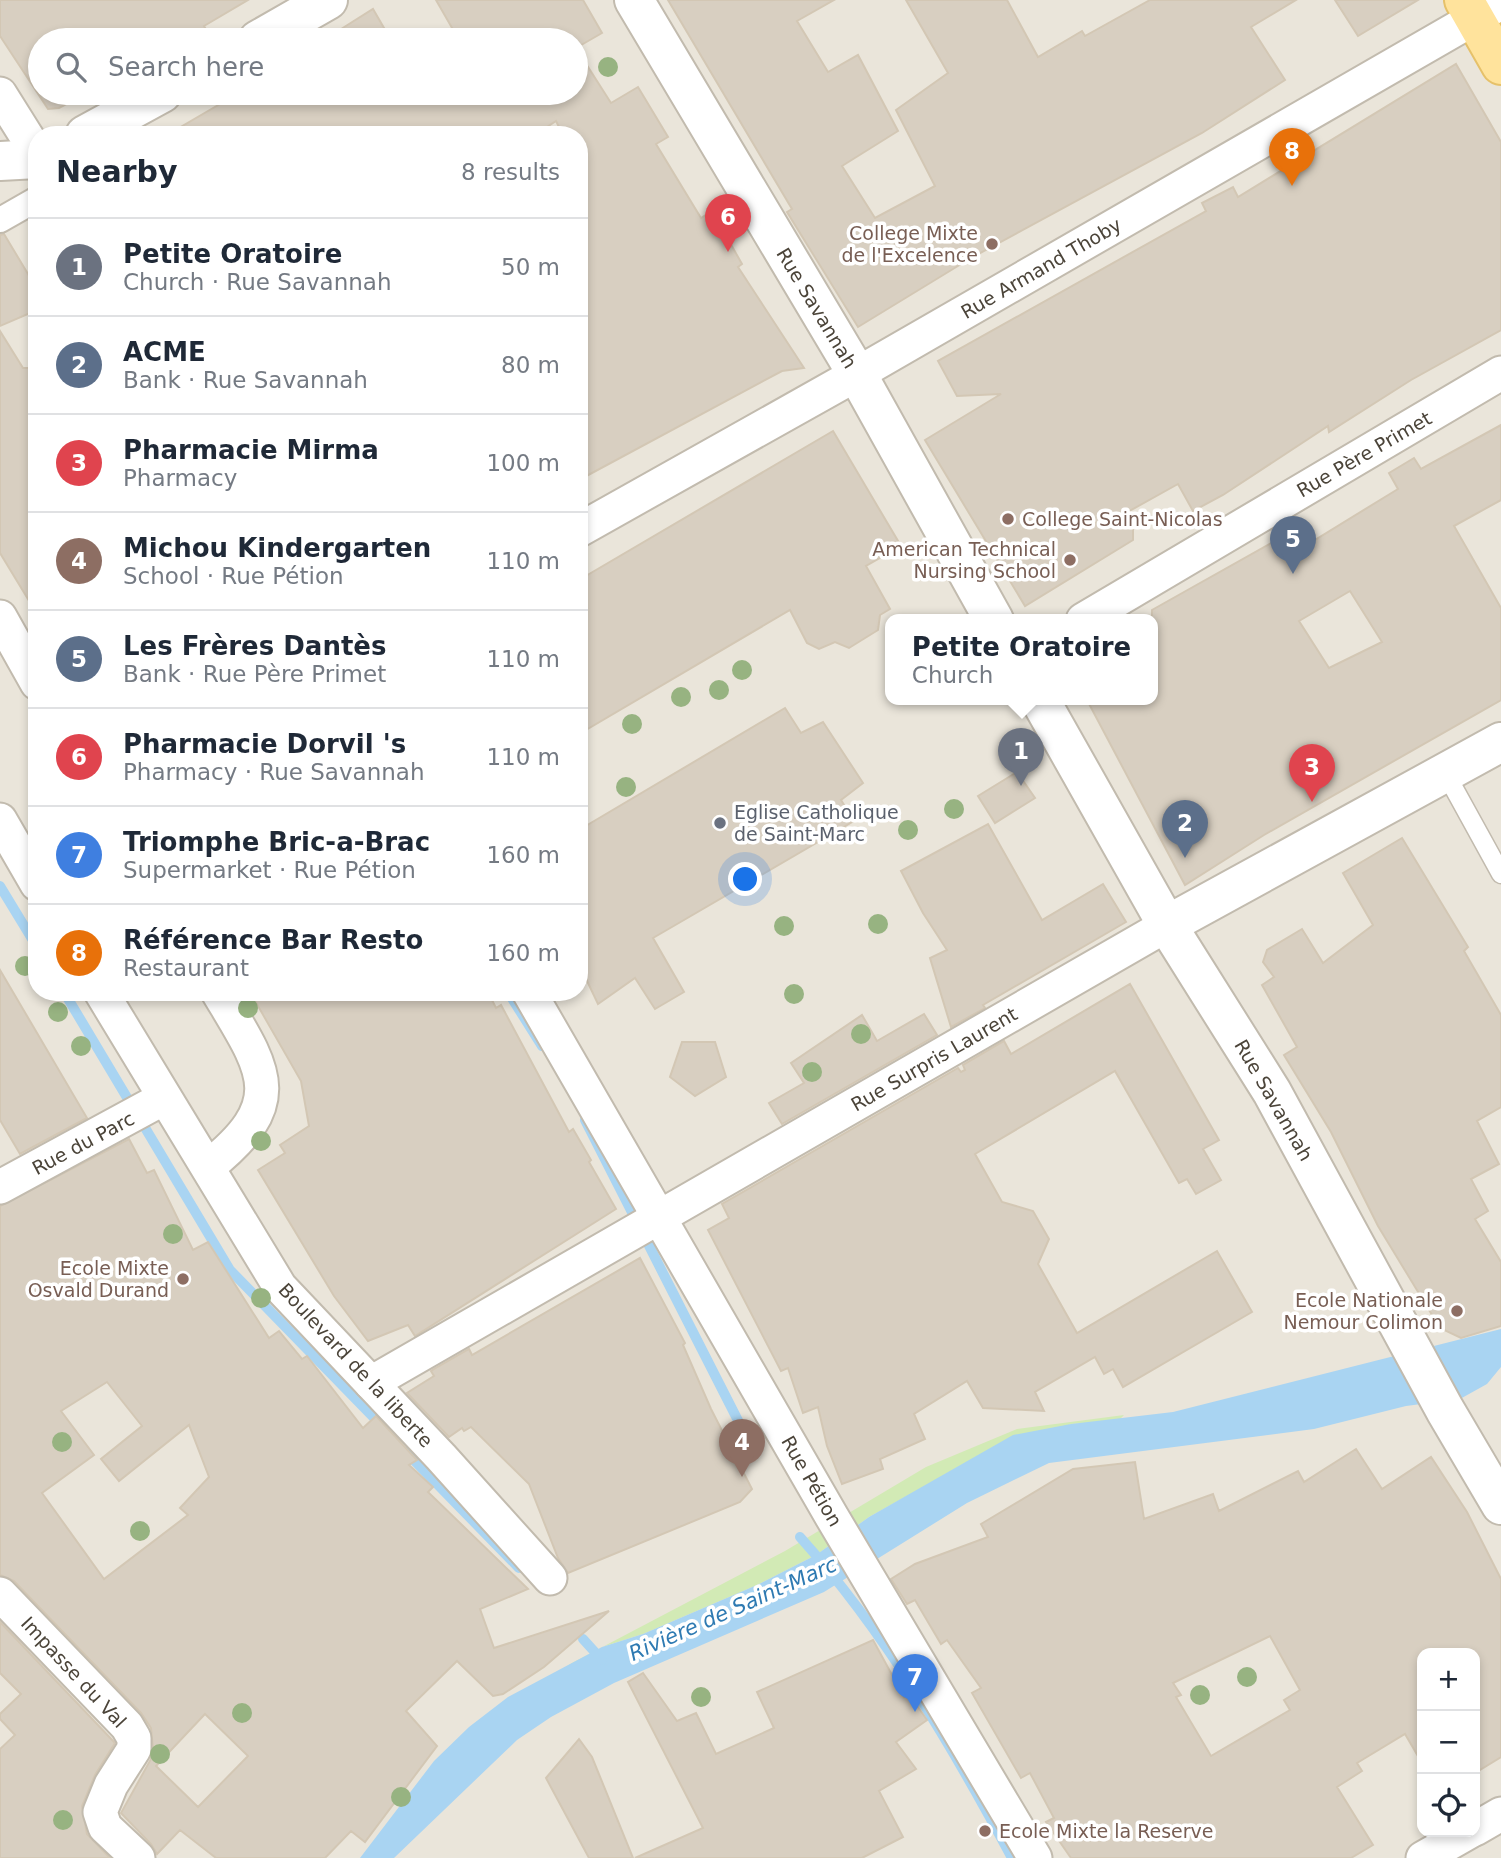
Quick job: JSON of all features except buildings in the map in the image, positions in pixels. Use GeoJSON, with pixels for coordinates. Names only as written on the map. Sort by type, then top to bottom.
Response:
{"type":"FeatureCollection","features":[{"type":"Feature","properties":{"kind":"main road"},"geometry":{"type":"LineString","coordinates":[[1480,7],[1501,65]]}},
{"type":"Feature","properties":{"kind":"street"},"geometry":{"type":"LineString","coordinates":[[279,28],[328,0]]}},
{"type":"Feature","properties":{"kind":"street","name":"Rue Savannah"},"geometry":{"type":"LineString","coordinates":[[634,0],[857,374],[992,614]]}},
{"type":"Feature","properties":{"kind":"street","name":"Rue Armand Thoby"},"geometry":{"type":"LineString","coordinates":[[588,525],[857,374],[1480,7]]}},
{"type":"Feature","properties":{"kind":"street"},"geometry":{"type":"LineString","coordinates":[[0,94],[28,139]]}},
{"type":"Feature","properties":{"kind":"street"},"geometry":{"type":"LineString","coordinates":[[102,126],[140,105]]}},
{"type":"Feature","properties":{"kind":"street"},"geometry":{"type":"LineString","coordinates":[[0,161],[28,159]]}},
{"type":"Feature","properties":{"kind":"street"},"geometry":{"type":"LineString","coordinates":[[0,220],[28,204]]}},
{"type":"Feature","properties":{"kind":"street","name":"Rue Père Primet"},"geometry":{"type":"LineString","coordinates":[[1093,614],[1501,373]]}},
{"type":"Feature","properties":{"kind":"street"},"geometry":{"type":"LineString","coordinates":[[0,617],[28,666]]}},
{"type":"Feature","properties":{"kind":"street","name":"Rue Savannah"},"geometry":{"type":"LineString","coordinates":[[1043,705],[1167,925],[1272,1093],[1445,1410],[1501,1505]]}},
{"type":"Feature","properties":{"kind":"street","name":"Rue Surpris Laurent"},"geometry":{"type":"LineString","coordinates":[[371,1383],[1167,925],[1501,742]]}},
{"type":"Feature","properties":{"kind":"street"},"geometry":{"type":"LineString","coordinates":[[0,820],[28,861]]}},
{"type":"Feature","properties":{"kind":"street","name":"Boulevard de la liberte"},"geometry":{"type":"LineString","coordinates":[[105,1001],[147,1109],[209,1166],[280,1287],[550,1578]]}},
{"type":"Feature","properties":{"kind":"street"},"geometry":{"type":"LineString","coordinates":[[209,1166],[234,1146],[257,1115],[264,1086],[251,1048],[223,1001]]}},
{"type":"Feature","properties":{"kind":"street","name":"Rue Pétion"},"geometry":{"type":"LineString","coordinates":[[534,1001],[647,1224],[878,1591],[1035,1858]]}},
{"type":"Feature","properties":{"kind":"street","name":"Rue du Parc"},"geometry":{"type":"LineString","coordinates":[[0,1186],[147,1109]]}},
{"type":"Feature","properties":{"kind":"street","name":"Impasse du Val"},"geometry":{"type":"LineString","coordinates":[[0,1594],[127,1726],[134,1738],[134,1749],[111,1785],[100,1812],[105,1827],[138,1858]]}},
{"type":"Feature","properties":{"kind":"street"},"geometry":{"type":"LineString","coordinates":[[1480,1826],[1501,1814]]}},
{"type":"Feature","properties":{"kind":"street"},"geometry":{"type":"LineString","coordinates":[[1423,1858],[1460,1837]]}},
{"type":"Feature","properties":{"kind":"lane"},"geometry":{"type":"LineString","coordinates":[[1446,774],[1501,874]]}},
{"type":"Feature","properties":{"kind":"shaded area"},"geometry":{"type":"Polygon","coordinates":[[[0,0],[1501,0],[1501,1858],[0,1858],[0,0]]]}},
{"type":"Feature","properties":{"kind":"green space"},"geometry":{"type":"Polygon","coordinates":[[[1124,1415],[1118,1421],[1071,1424],[905,1497],[869,1517],[816,1555],[757,1585],[643,1634],[603,1647],[785,1551],[926,1467],[1017,1429],[1124,1415]]]}},
{"type":"Feature","properties":{"kind":"water","name":"Rivière de Saint-Marc"},"geometry":{"type":"Polygon","coordinates":[[[1501,1329],[1501,1367],[1487,1384],[1460,1399],[1406,1406],[1314,1429],[1049,1463],[967,1503],[824,1592],[614,1683],[551,1717],[517,1740],[394,1858],[360,1858],[434,1761],[469,1727],[508,1697],[602,1647],[643,1634],[757,1585],[816,1555],[869,1517],[1013,1435],[1071,1424],[1173,1412],[1501,1329]]]}},
{"type":"Feature","properties":{"kind":"waterway"},"geometry":{"type":"LineString","coordinates":[[0,886],[28,932]]}},
{"type":"Feature","properties":{"kind":"waterway"},"geometry":{"type":"LineString","coordinates":[[69,1001],[230,1270],[383,1427]]}},
{"type":"Feature","properties":{"kind":"waterway"},"geometry":{"type":"LineString","coordinates":[[514,1001],[542,1046]]}},
{"type":"Feature","properties":{"kind":"waterway"},"geometry":{"type":"LineString","coordinates":[[585,1120],[752,1448]]}},
{"type":"Feature","properties":{"kind":"waterway"},"geometry":{"type":"LineString","coordinates":[[406,1452],[519,1568]]}},
{"type":"Feature","properties":{"kind":"waterway","name":"Rivière de Saint-Marc"},"geometry":{"type":"LineString","coordinates":[[800,1537],[861,1611],[889,1651],[966,1774],[1012,1858]]}},
{"type":"Feature","properties":{"kind":"waterway"},"geometry":{"type":"LineString","coordinates":[[583,1639],[602,1660]]}},
{"type":"Feature","properties":{"kind":"place","name":"Référence Bar Resto"},"geometry":{"type":"Point","coordinates":[1292,186]}},
{"type":"Feature","properties":{"kind":"place","name":"College Mixte de l'Excelence"},"geometry":{"type":"Point","coordinates":[992,244]}},
{"type":"Feature","properties":{"kind":"place","name":"Pharmacie Dorvil 's"},"geometry":{"type":"Point","coordinates":[728,252]}},
{"type":"Feature","properties":{"kind":"place","name":"College Saint-Nicolas"},"geometry":{"type":"Point","coordinates":[1008,519]}},
{"type":"Feature","properties":{"kind":"place","name":"American Technical Nursing School"},"geometry":{"type":"Point","coordinates":[1070,560]}},
{"type":"Feature","properties":{"kind":"place","name":"Les Frères Dantès"},"geometry":{"type":"Point","coordinates":[1293,574]}},
{"type":"Feature","properties":{"kind":"place","name":"Petite Oratoire"},"geometry":{"type":"Point","coordinates":[1021,786]}},
{"type":"Feature","properties":{"kind":"place","name":"Pharmacie Mirma"},"geometry":{"type":"Point","coordinates":[1312,802]}},
{"type":"Feature","properties":{"kind":"place","name":"Eglise Catholique de Saint-Marc"},"geometry":{"type":"Point","coordinates":[720,823]}},
{"type":"Feature","properties":{"kind":"place","name":"ACME"},"geometry":{"type":"Point","coordinates":[1185,858]}},
{"type":"Feature","properties":{"kind":"place","name":"Ecole Mixte Osvald Durand"},"geometry":{"type":"Point","coordinates":[183,1279]}},
{"type":"Feature","properties":{"kind":"place","name":"Ecole Nationale Nemour Colimon"},"geometry":{"type":"Point","coordinates":[1457,1311]}},
{"type":"Feature","properties":{"kind":"place","name":"Michou Kindergarten"},"geometry":{"type":"Point","coordinates":[742,1477]}},
{"type":"Feature","properties":{"kind":"place","name":"Triomphe Bric-a-Brac"},"geometry":{"type":"Point","coordinates":[915,1712]}},
{"type":"Feature","properties":{"kind":"place","name":"Ecole Mixte la Reserve"},"geometry":{"type":"Point","coordinates":[985,1831]}}]}
